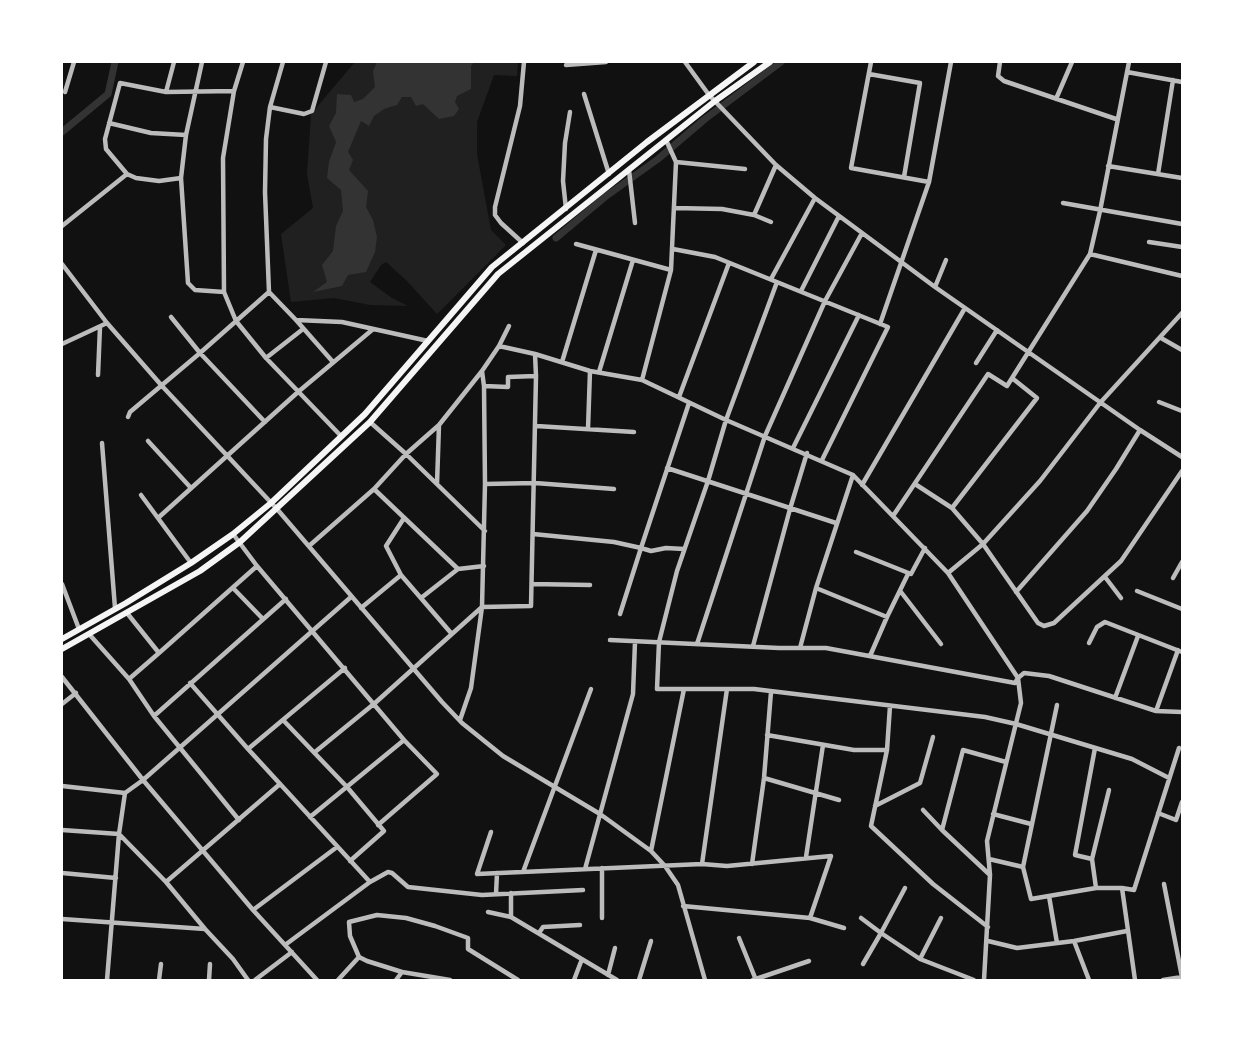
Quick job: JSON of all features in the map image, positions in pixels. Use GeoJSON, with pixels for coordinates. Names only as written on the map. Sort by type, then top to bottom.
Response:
{"type":"FeatureCollection","features":[{"type":"Feature","properties":{"kind":"main road"},"geometry":{"type":"LineString","coordinates":[[62,639],[191,563],[233,534],[270,503],[385,392],[484,275],[641,147],[754,62]]}},
{"type":"Feature","properties":{"kind":"main road"},"geometry":{"type":"LineString","coordinates":[[62,649],[200,571],[240,542],[370,422],[498,274],[630,176],[770,62]]}},
{"type":"Feature","properties":{"kind":"street"},"geometry":{"type":"LineString","coordinates":[[65,92],[74,62]]}},
{"type":"Feature","properties":{"kind":"street"},"geometry":{"type":"LineString","coordinates":[[166,92],[174,62]]}},
{"type":"Feature","properties":{"kind":"street"},"geometry":{"type":"LineString","coordinates":[[202,62],[186,135],[181,178],[189,286],[199,291],[224,292]]}},
{"type":"Feature","properties":{"kind":"street"},"geometry":{"type":"LineString","coordinates":[[243,62],[234,91],[223,158],[224,292],[236,321],[266,358],[341,436]]}},
{"type":"Feature","properties":{"kind":"street"},"geometry":{"type":"LineString","coordinates":[[283,62],[270,107],[266,139],[265,192],[269,292],[333,362]]}},
{"type":"Feature","properties":{"kind":"street"},"geometry":{"type":"LineString","coordinates":[[270,107],[304,114],[312,111],[326,62]]}},
{"type":"Feature","properties":{"kind":"street"},"geometry":{"type":"LineString","coordinates":[[523,243],[501,223],[495,215],[495,207],[520,106],[524,62]]}},
{"type":"Feature","properties":{"kind":"street"},"geometry":{"type":"LineString","coordinates":[[566,65],[606,62]]}},
{"type":"Feature","properties":{"kind":"street"},"geometry":{"type":"LineString","coordinates":[[685,62],[717,103],[776,165],[814,198],[935,287],[1100,403],[1182,457]]}},
{"type":"Feature","properties":{"kind":"street"},"geometry":{"type":"LineString","coordinates":[[871,62],[851,168],[929,182]]}},
{"type":"Feature","properties":{"kind":"street"},"geometry":{"type":"LineString","coordinates":[[880,324],[929,182],[951,62]]}},
{"type":"Feature","properties":{"kind":"street"},"geometry":{"type":"LineString","coordinates":[[1000,62],[998,76],[1004,81],[1116,119]]}},
{"type":"Feature","properties":{"kind":"street"},"geometry":{"type":"LineString","coordinates":[[1056,99],[1072,62]]}},
{"type":"Feature","properties":{"kind":"street"},"geometry":{"type":"LineString","coordinates":[[892,516],[988,374],[1007,386],[1090,254],[1129,62]]}},
{"type":"Feature","properties":{"kind":"street"},"geometry":{"type":"LineString","coordinates":[[1126,72],[1182,82]]}},
{"type":"Feature","properties":{"kind":"street"},"geometry":{"type":"LineString","coordinates":[[868,74],[920,83],[904,177]]}},
{"type":"Feature","properties":{"kind":"street"},"geometry":{"type":"LineString","coordinates":[[1158,174],[1173,80]]}},
{"type":"Feature","properties":{"kind":"street"},"geometry":{"type":"LineString","coordinates":[[181,178],[159,181],[136,178],[127,174],[106,149],[105,139],[120,83],[166,92],[234,91]]}},
{"type":"Feature","properties":{"kind":"street"},"geometry":{"type":"LineString","coordinates":[[584,94],[609,175]]}},
{"type":"Feature","properties":{"kind":"street"},"geometry":{"type":"LineString","coordinates":[[566,209],[563,181],[565,143],[570,112]]}},
{"type":"Feature","properties":{"kind":"street"},"geometry":{"type":"LineString","coordinates":[[109,123],[151,133],[186,135]]}},
{"type":"Feature","properties":{"kind":"street"},"geometry":{"type":"LineString","coordinates":[[642,380],[671,270],[676,162],[668,143]]}},
{"type":"Feature","properties":{"kind":"street"},"geometry":{"type":"LineString","coordinates":[[676,162],[745,170]]}},
{"type":"Feature","properties":{"kind":"street"},"geometry":{"type":"LineString","coordinates":[[754,215],[776,165]]}},
{"type":"Feature","properties":{"kind":"street"},"geometry":{"type":"LineString","coordinates":[[1108,166],[1182,178]]}},
{"type":"Feature","properties":{"kind":"street"},"geometry":{"type":"LineString","coordinates":[[62,226],[127,174]]}},
{"type":"Feature","properties":{"kind":"street"},"geometry":{"type":"LineString","coordinates":[[630,176],[635,223]]}},
{"type":"Feature","properties":{"kind":"street"},"geometry":{"type":"LineString","coordinates":[[771,279],[814,198]]}},
{"type":"Feature","properties":{"kind":"street"},"geometry":{"type":"LineString","coordinates":[[1063,203],[1182,224]]}},
{"type":"Feature","properties":{"kind":"street"},"geometry":{"type":"LineString","coordinates":[[675,208],[722,209],[754,215],[771,222]]}},
{"type":"Feature","properties":{"kind":"street"},"geometry":{"type":"LineString","coordinates":[[801,291],[839,216]]}},
{"type":"Feature","properties":{"kind":"street"},"geometry":{"type":"LineString","coordinates":[[697,644],[765,436],[825,301],[862,233]]}},
{"type":"Feature","properties":{"kind":"street"},"geometry":{"type":"LineString","coordinates":[[1149,242],[1182,247]]}},
{"type":"Feature","properties":{"kind":"street"},"geometry":{"type":"LineString","coordinates":[[576,244],[671,270]]}},
{"type":"Feature","properties":{"kind":"street"},"geometry":{"type":"LineString","coordinates":[[673,249],[716,257],[888,327],[822,460]]}},
{"type":"Feature","properties":{"kind":"street"},"geometry":{"type":"LineString","coordinates":[[561,362],[596,250]]}},
{"type":"Feature","properties":{"kind":"street"},"geometry":{"type":"LineString","coordinates":[[1090,254],[1182,276]]}},
{"type":"Feature","properties":{"kind":"street"},"geometry":{"type":"LineString","coordinates":[[599,372],[633,260]]}},
{"type":"Feature","properties":{"kind":"street"},"geometry":{"type":"LineString","coordinates":[[935,287],[946,260]]}},
{"type":"Feature","properties":{"kind":"street"},"geometry":{"type":"LineString","coordinates":[[679,397],[729,263]]}},
{"type":"Feature","properties":{"kind":"street"},"geometry":{"type":"LineString","coordinates":[[62,264],[64,272],[107,323],[162,386],[277,509],[460,720],[503,756],[600,814],[651,851],[665,866],[678,885],[705,981]]}},
{"type":"Feature","properties":{"kind":"street"},"geometry":{"type":"LineString","coordinates":[[777,282],[726,420],[677,571],[659,642],[657,689],[727,689],[771,692],[985,717],[1132,759],[1169,778]]}},
{"type":"Feature","properties":{"kind":"street"},"geometry":{"type":"LineString","coordinates":[[128,417],[130,412],[269,292]]}},
{"type":"Feature","properties":{"kind":"street"},"geometry":{"type":"LineString","coordinates":[[862,485],[965,308]]}},
{"type":"Feature","properties":{"kind":"street"},"geometry":{"type":"LineString","coordinates":[[948,573],[983,544],[1040,481],[1100,403],[1182,313]]}},
{"type":"Feature","properties":{"kind":"street"},"geometry":{"type":"LineString","coordinates":[[793,448],[859,315]]}},
{"type":"Feature","properties":{"kind":"street"},"geometry":{"type":"LineString","coordinates":[[171,317],[200,353],[265,422]]}},
{"type":"Feature","properties":{"kind":"street"},"geometry":{"type":"LineString","coordinates":[[296,320],[342,322],[428,341]]}},
{"type":"Feature","properties":{"kind":"street"},"geometry":{"type":"LineString","coordinates":[[62,344],[107,323]]}},
{"type":"Feature","properties":{"kind":"street"},"geometry":{"type":"LineString","coordinates":[[309,546],[374,489],[406,454],[439,425],[482,371],[509,326]]}},
{"type":"Feature","properties":{"kind":"street"},"geometry":{"type":"LineString","coordinates":[[99,375],[100,327]]}},
{"type":"Feature","properties":{"kind":"street"},"geometry":{"type":"LineString","coordinates":[[266,358],[303,329]]}},
{"type":"Feature","properties":{"kind":"street"},"geometry":{"type":"LineString","coordinates":[[158,518],[298,392],[372,330]]}},
{"type":"Feature","properties":{"kind":"street"},"geometry":{"type":"LineString","coordinates":[[976,363],[997,330]]}},
{"type":"Feature","properties":{"kind":"street"},"geometry":{"type":"LineString","coordinates":[[1161,338],[1182,350]]}},
{"type":"Feature","properties":{"kind":"street"},"geometry":{"type":"LineString","coordinates":[[499,346],[535,354],[590,371],[642,380],[726,420],[807,453],[853,475],[948,573],[1018,678],[1021,703],[987,841],[990,875],[984,981]]}},
{"type":"Feature","properties":{"kind":"street"},"geometry":{"type":"LineString","coordinates":[[315,752],[375,703],[482,607],[531,606],[536,426],[535,354]]}},
{"type":"Feature","properties":{"kind":"street"},"geometry":{"type":"LineString","coordinates":[[460,720],[471,688],[482,607],[485,484],[482,371]]}},
{"type":"Feature","properties":{"kind":"street"},"geometry":{"type":"LineString","coordinates":[[588,429],[590,371]]}},
{"type":"Feature","properties":{"kind":"street"},"geometry":{"type":"LineString","coordinates":[[484,386],[508,387],[508,377],[536,376]]}},
{"type":"Feature","properties":{"kind":"street"},"geometry":{"type":"LineString","coordinates":[[951,508],[1037,398],[1012,378]]}},
{"type":"Feature","properties":{"kind":"street"},"geometry":{"type":"LineString","coordinates":[[1160,402],[1182,411]]}},
{"type":"Feature","properties":{"kind":"street"},"geometry":{"type":"LineString","coordinates":[[620,614],[689,403]]}},
{"type":"Feature","properties":{"kind":"street"},"geometry":{"type":"LineString","coordinates":[[370,422],[485,531]]}},
{"type":"Feature","properties":{"kind":"street"},"geometry":{"type":"LineString","coordinates":[[437,484],[439,425]]}},
{"type":"Feature","properties":{"kind":"street"},"geometry":{"type":"LineString","coordinates":[[536,426],[634,432]]}},
{"type":"Feature","properties":{"kind":"street"},"geometry":{"type":"LineString","coordinates":[[1016,592],[1087,511],[1140,430]]}},
{"type":"Feature","properties":{"kind":"street"},"geometry":{"type":"LineString","coordinates":[[148,441],[191,488]]}},
{"type":"Feature","properties":{"kind":"street"},"geometry":{"type":"LineString","coordinates":[[102,443],[115,608]]}},
{"type":"Feature","properties":{"kind":"street"},"geometry":{"type":"LineString","coordinates":[[753,646],[807,453]]}},
{"type":"Feature","properties":{"kind":"street"},"geometry":{"type":"LineString","coordinates":[[667,468],[836,524]]}},
{"type":"Feature","properties":{"kind":"street"},"geometry":{"type":"LineString","coordinates":[[915,484],[951,508],[983,544],[1038,623],[1048,626],[1121,561],[1182,471]]}},
{"type":"Feature","properties":{"kind":"street"},"geometry":{"type":"LineString","coordinates":[[800,648],[816,588],[853,475]]}},
{"type":"Feature","properties":{"kind":"street"},"geometry":{"type":"LineString","coordinates":[[485,484],[534,483],[614,489]]}},
{"type":"Feature","properties":{"kind":"street"},"geometry":{"type":"LineString","coordinates":[[374,489],[458,569]]}},
{"type":"Feature","properties":{"kind":"street"},"geometry":{"type":"LineString","coordinates":[[141,495],[191,563]]}},
{"type":"Feature","properties":{"kind":"street"},"geometry":{"type":"LineString","coordinates":[[404,518],[386,546],[401,575],[452,633]]}},
{"type":"Feature","properties":{"kind":"street"},"geometry":{"type":"LineString","coordinates":[[233,534],[257,566],[404,740],[436,774],[378,825]]}},
{"type":"Feature","properties":{"kind":"street"},"geometry":{"type":"LineString","coordinates":[[533,534],[614,542],[651,551],[666,548],[684,549]]}},
{"type":"Feature","properties":{"kind":"street"},"geometry":{"type":"LineString","coordinates":[[870,656],[908,574],[911,574],[925,548]]}},
{"type":"Feature","properties":{"kind":"street"},"geometry":{"type":"LineString","coordinates":[[856,552],[908,574]]}},
{"type":"Feature","properties":{"kind":"street"},"geometry":{"type":"LineString","coordinates":[[1173,578],[1182,562]]}},
{"type":"Feature","properties":{"kind":"street"},"geometry":{"type":"LineString","coordinates":[[129,679],[257,566]]}},
{"type":"Feature","properties":{"kind":"street"},"geometry":{"type":"LineString","coordinates":[[421,598],[458,569],[484,566]]}},
{"type":"Feature","properties":{"kind":"street"},"geometry":{"type":"LineString","coordinates":[[361,608],[401,575]]}},
{"type":"Feature","properties":{"kind":"street"},"geometry":{"type":"LineString","coordinates":[[1105,577],[1122,598]]}},
{"type":"Feature","properties":{"kind":"street"},"geometry":{"type":"LineString","coordinates":[[531,584],[590,585]]}},
{"type":"Feature","properties":{"kind":"street"},"geometry":{"type":"LineString","coordinates":[[62,586],[79,629]]}},
{"type":"Feature","properties":{"kind":"street"},"geometry":{"type":"LineString","coordinates":[[233,588],[263,619]]}},
{"type":"Feature","properties":{"kind":"street"},"geometry":{"type":"LineString","coordinates":[[816,588],[887,617]]}},
{"type":"Feature","properties":{"kind":"street"},"geometry":{"type":"LineString","coordinates":[[1137,591],[1182,609]]}},
{"type":"Feature","properties":{"kind":"street"},"geometry":{"type":"LineString","coordinates":[[901,592],[941,644]]}},
{"type":"Feature","properties":{"kind":"street"},"geometry":{"type":"LineString","coordinates":[[62,786],[125,792],[143,780],[351,597]]}},
{"type":"Feature","properties":{"kind":"street"},"geometry":{"type":"LineString","coordinates":[[154,716],[286,599]]}},
{"type":"Feature","properties":{"kind":"street"},"geometry":{"type":"LineString","coordinates":[[127,613],[159,653]]}},
{"type":"Feature","properties":{"kind":"street"},"geometry":{"type":"LineString","coordinates":[[1089,643],[1097,627],[1110,622],[1138,636],[1180,651],[1156,711]]}},
{"type":"Feature","properties":{"kind":"street"},"geometry":{"type":"LineString","coordinates":[[89,634],[129,679],[154,716],[238,820]]}},
{"type":"Feature","properties":{"kind":"street"},"geometry":{"type":"LineString","coordinates":[[1115,698],[1138,636]]}},
{"type":"Feature","properties":{"kind":"street"},"geometry":{"type":"LineString","coordinates":[[610,640],[826,648],[1015,683],[1024,673],[1048,676],[1156,711],[1182,712]]}},
{"type":"Feature","properties":{"kind":"street"},"geometry":{"type":"LineString","coordinates":[[585,869],[633,694],[635,642]]}},
{"type":"Feature","properties":{"kind":"street"},"geometry":{"type":"LineString","coordinates":[[248,749],[345,668]]}},
{"type":"Feature","properties":{"kind":"street"},"geometry":{"type":"LineString","coordinates":[[62,677],[143,780],[253,910],[317,981]]}},
{"type":"Feature","properties":{"kind":"street"},"geometry":{"type":"LineString","coordinates":[[190,683],[370,882]]}},
{"type":"Feature","properties":{"kind":"street"},"geometry":{"type":"LineString","coordinates":[[523,872],[591,689]]}},
{"type":"Feature","properties":{"kind":"street"},"geometry":{"type":"LineString","coordinates":[[651,851],[684,689]]}},
{"type":"Feature","properties":{"kind":"street"},"geometry":{"type":"LineString","coordinates":[[702,864],[727,689]]}},
{"type":"Feature","properties":{"kind":"street"},"geometry":{"type":"LineString","coordinates":[[752,864],[764,778],[771,692]]}},
{"type":"Feature","properties":{"kind":"street"},"geometry":{"type":"LineString","coordinates":[[62,704],[76,693]]}},
{"type":"Feature","properties":{"kind":"street"},"geometry":{"type":"LineString","coordinates":[[1057,705],[1023,867],[1031,899],[1096,888],[1134,890],[1179,748]]}},
{"type":"Feature","properties":{"kind":"street"},"geometry":{"type":"LineString","coordinates":[[890,706],[888,750],[871,826],[933,884],[988,927]]}},
{"type":"Feature","properties":{"kind":"street"},"geometry":{"type":"LineString","coordinates":[[283,720],[347,787],[384,831],[350,861]]}},
{"type":"Feature","properties":{"kind":"street"},"geometry":{"type":"LineString","coordinates":[[767,735],[854,750],[888,750]]}},
{"type":"Feature","properties":{"kind":"street"},"geometry":{"type":"LineString","coordinates":[[875,806],[920,783],[933,737]]}},
{"type":"Feature","properties":{"kind":"street"},"geometry":{"type":"LineString","coordinates":[[310,817],[404,740]]}},
{"type":"Feature","properties":{"kind":"street"},"geometry":{"type":"LineString","coordinates":[[806,857],[823,745]]}},
{"type":"Feature","properties":{"kind":"street"},"geometry":{"type":"LineString","coordinates":[[1092,859],[1075,855],[1095,748]]}},
{"type":"Feature","properties":{"kind":"street"},"geometry":{"type":"LineString","coordinates":[[942,830],[963,750],[1006,762]]}},
{"type":"Feature","properties":{"kind":"street"},"geometry":{"type":"LineString","coordinates":[[764,778],[839,800]]}},
{"type":"Feature","properties":{"kind":"street"},"geometry":{"type":"LineString","coordinates":[[166,882],[280,784]]}},
{"type":"Feature","properties":{"kind":"street"},"geometry":{"type":"LineString","coordinates":[[1096,888],[1092,859],[1109,790]]}},
{"type":"Feature","properties":{"kind":"street"},"geometry":{"type":"LineString","coordinates":[[107,981],[119,834],[125,792]]}},
{"type":"Feature","properties":{"kind":"street"},"geometry":{"type":"LineString","coordinates":[[1158,813],[1176,820],[1182,802]]}},
{"type":"Feature","properties":{"kind":"street"},"geometry":{"type":"LineString","coordinates":[[922,810],[990,875]]}},
{"type":"Feature","properties":{"kind":"street"},"geometry":{"type":"LineString","coordinates":[[993,814],[1031,824]]}},
{"type":"Feature","properties":{"kind":"street"},"geometry":{"type":"LineString","coordinates":[[62,830],[119,834],[166,882],[233,959],[248,981]]}},
{"type":"Feature","properties":{"kind":"street"},"geometry":{"type":"LineString","coordinates":[[491,832],[477,874],[702,864],[727,866],[831,856],[810,918]]}},
{"type":"Feature","properties":{"kind":"street"},"geometry":{"type":"LineString","coordinates":[[253,910],[337,847]]}},
{"type":"Feature","properties":{"kind":"street"},"geometry":{"type":"LineString","coordinates":[[989,859],[1023,867]]}},
{"type":"Feature","properties":{"kind":"street"},"geometry":{"type":"LineString","coordinates":[[602,868],[602,918]]}},
{"type":"Feature","properties":{"kind":"street"},"geometry":{"type":"LineString","coordinates":[[285,945],[370,882],[390,872],[405,886],[412,888],[482,895],[583,890]]}},
{"type":"Feature","properties":{"kind":"street"},"geometry":{"type":"LineString","coordinates":[[62,873],[116,878]]}},
{"type":"Feature","properties":{"kind":"street"},"geometry":{"type":"LineString","coordinates":[[496,894],[497,873]]}},
{"type":"Feature","properties":{"kind":"street"},"geometry":{"type":"LineString","coordinates":[[1164,884],[1182,977],[1164,980]]}},
{"type":"Feature","properties":{"kind":"street"},"geometry":{"type":"LineString","coordinates":[[863,964],[905,888]]}},
{"type":"Feature","properties":{"kind":"street"},"geometry":{"type":"LineString","coordinates":[[1122,888],[1135,981]]}},
{"type":"Feature","properties":{"kind":"street"},"geometry":{"type":"LineString","coordinates":[[511,917],[512,893]]}},
{"type":"Feature","properties":{"kind":"street"},"geometry":{"type":"LineString","coordinates":[[1049,896],[1057,943]]}},
{"type":"Feature","properties":{"kind":"street"},"geometry":{"type":"LineString","coordinates":[[683,906],[810,918],[844,928]]}},
{"type":"Feature","properties":{"kind":"street"},"geometry":{"type":"LineString","coordinates":[[488,912],[511,917],[617,981]]}},
{"type":"Feature","properties":{"kind":"street"},"geometry":{"type":"LineString","coordinates":[[450,980],[402,972],[359,957],[350,936],[349,922],[377,915],[406,918],[468,938],[468,949],[518,981]]}},
{"type":"Feature","properties":{"kind":"street"},"geometry":{"type":"LineString","coordinates":[[861,918],[920,959],[974,981]]}},
{"type":"Feature","properties":{"kind":"street"},"geometry":{"type":"LineString","coordinates":[[920,959],[941,918]]}},
{"type":"Feature","properties":{"kind":"street"},"geometry":{"type":"LineString","coordinates":[[62,919],[205,929]]}},
{"type":"Feature","properties":{"kind":"street"},"geometry":{"type":"LineString","coordinates":[[539,933],[543,927],[580,925]]}},
{"type":"Feature","properties":{"kind":"street"},"geometry":{"type":"LineString","coordinates":[[988,941],[1017,948],[1127,931]]}},
{"type":"Feature","properties":{"kind":"street"},"geometry":{"type":"LineString","coordinates":[[740,938],[755,980],[809,961]]}},
{"type":"Feature","properties":{"kind":"street"},"geometry":{"type":"LineString","coordinates":[[639,981],[651,941]]}},
{"type":"Feature","properties":{"kind":"street"},"geometry":{"type":"LineString","coordinates":[[1074,941],[1089,981]]}},
{"type":"Feature","properties":{"kind":"street"},"geometry":{"type":"LineString","coordinates":[[608,975],[615,948]]}},
{"type":"Feature","properties":{"kind":"street"},"geometry":{"type":"LineString","coordinates":[[255,981],[292,952]]}},
{"type":"Feature","properties":{"kind":"street"},"geometry":{"type":"LineString","coordinates":[[338,981],[359,957]]}},
{"type":"Feature","properties":{"kind":"street"},"geometry":{"type":"LineString","coordinates":[[574,981],[582,959]]}},
{"type":"Feature","properties":{"kind":"street"},"geometry":{"type":"LineString","coordinates":[[159,981],[161,964]]}},
{"type":"Feature","properties":{"kind":"street"},"geometry":{"type":"LineString","coordinates":[[209,981],[210,964]]}},
{"type":"Feature","properties":{"kind":"street"},"geometry":{"type":"LineString","coordinates":[[396,981],[402,972]]}},
{"type":"Feature","properties":{"kind":"shaded area"},"geometry":{"type":"Polygon","coordinates":[[[355,62],[518,62],[517,76],[494,75],[477,122],[477,154],[491,230],[506,245],[437,314],[386,262],[381,265],[370,282],[408,306],[370,305],[334,298],[291,302],[281,234],[313,208],[307,174],[311,114],[355,62]]]}},
{"type":"Feature","properties":{"kind":"shaded area"},"geometry":{"type":"Polygon","coordinates":[[[377,62],[474,62],[471,66],[471,89],[457,96],[455,102],[459,109],[454,116],[439,119],[423,104],[416,106],[411,97],[402,97],[397,105],[384,109],[374,116],[369,126],[361,121],[348,152],[353,160],[349,170],[368,191],[366,207],[373,220],[377,237],[375,252],[366,272],[348,275],[342,286],[313,292],[327,282],[322,265],[333,251],[336,226],[343,211],[341,190],[327,178],[329,162],[336,142],[329,126],[336,113],[337,94],[351,95],[354,102],[363,99],[375,87],[373,71],[377,62]]]}},
{"type":"Feature","properties":{"kind":"waterway"},"geometry":{"type":"LineString","coordinates":[[62,132],[108,94],[115,62]]}},
{"type":"Feature","properties":{"kind":"waterway"},"geometry":{"type":"LineString","coordinates":[[556,238],[605,197],[658,159],[705,119],[781,62]]}}]}
